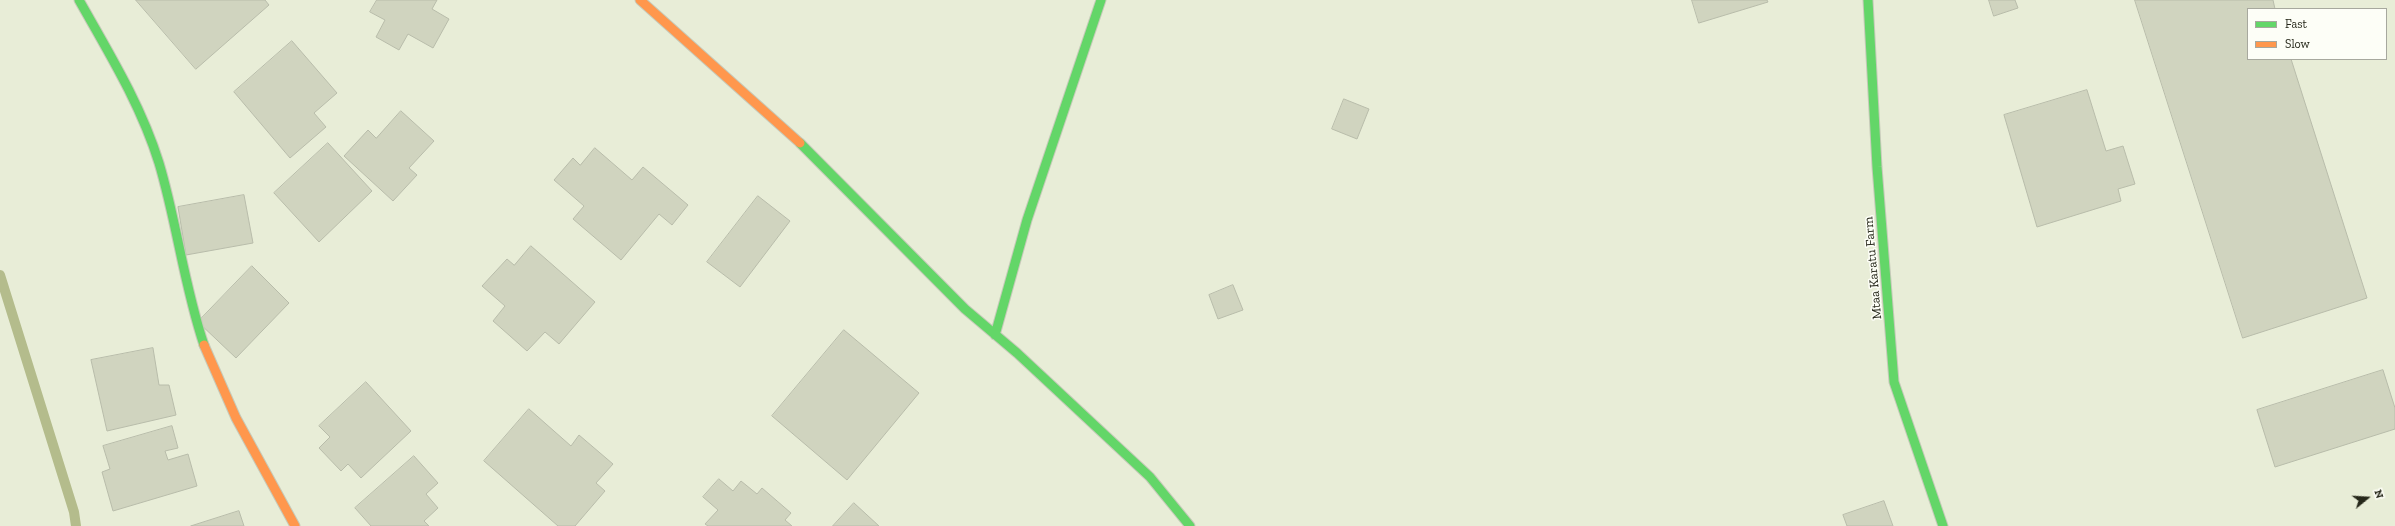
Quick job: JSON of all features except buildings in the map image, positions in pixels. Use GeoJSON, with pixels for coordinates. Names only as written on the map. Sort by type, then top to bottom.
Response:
{"type":"FeatureCollection","features":[{"type":"Feature","properties":{"kind":"street"},"geometry":{"type":"LineString","coordinates":[[79,0],[118,71],[144,123],[159,161],[171,203],[190,296],[208,357],[222,390],[295,526]]}},
{"type":"Feature","properties":{"kind":"street"},"geometry":{"type":"LineString","coordinates":[[640,0],[818,159],[965,309],[1150,477],[1190,526]]}},
{"type":"Feature","properties":{"kind":"street"},"geometry":{"type":"LineString","coordinates":[[995,335],[1027,220],[1101,0]]}},
{"type":"Feature","properties":{"kind":"street","name":"Mtaa Karatu Farm"},"geometry":{"type":"LineString","coordinates":[[1868,0],[1877,167],[1894,382],[1943,526]]}},
{"type":"Feature","properties":{"kind":"waterway"},"geometry":{"type":"LineString","coordinates":[[0,275],[74,512],[76,526]]}},
{"type":"Feature","properties":{"kind":"traffic: fast"},"geometry":{"type":"LineString","coordinates":[[79,0],[124,80],[152,142],[171,208],[191,300],[204,345]]}},
{"type":"Feature","properties":{"kind":"traffic: fast"},"geometry":{"type":"LineString","coordinates":[[995,335],[1027,220],[1101,0]]}},
{"type":"Feature","properties":{"kind":"traffic: fast"},"geometry":{"type":"LineString","coordinates":[[1868,0],[1877,167],[1894,382],[1943,526]]}},
{"type":"Feature","properties":{"kind":"traffic: fast"},"geometry":{"type":"LineString","coordinates":[[800,143],[965,309],[1017,353],[1150,477],[1190,526]]}},
{"type":"Feature","properties":{"kind":"traffic: slow"},"geometry":{"type":"LineString","coordinates":[[640,0],[800,143]]}},
{"type":"Feature","properties":{"kind":"traffic: slow"},"geometry":{"type":"LineString","coordinates":[[204,345],[236,418],[295,526]]}}]}
